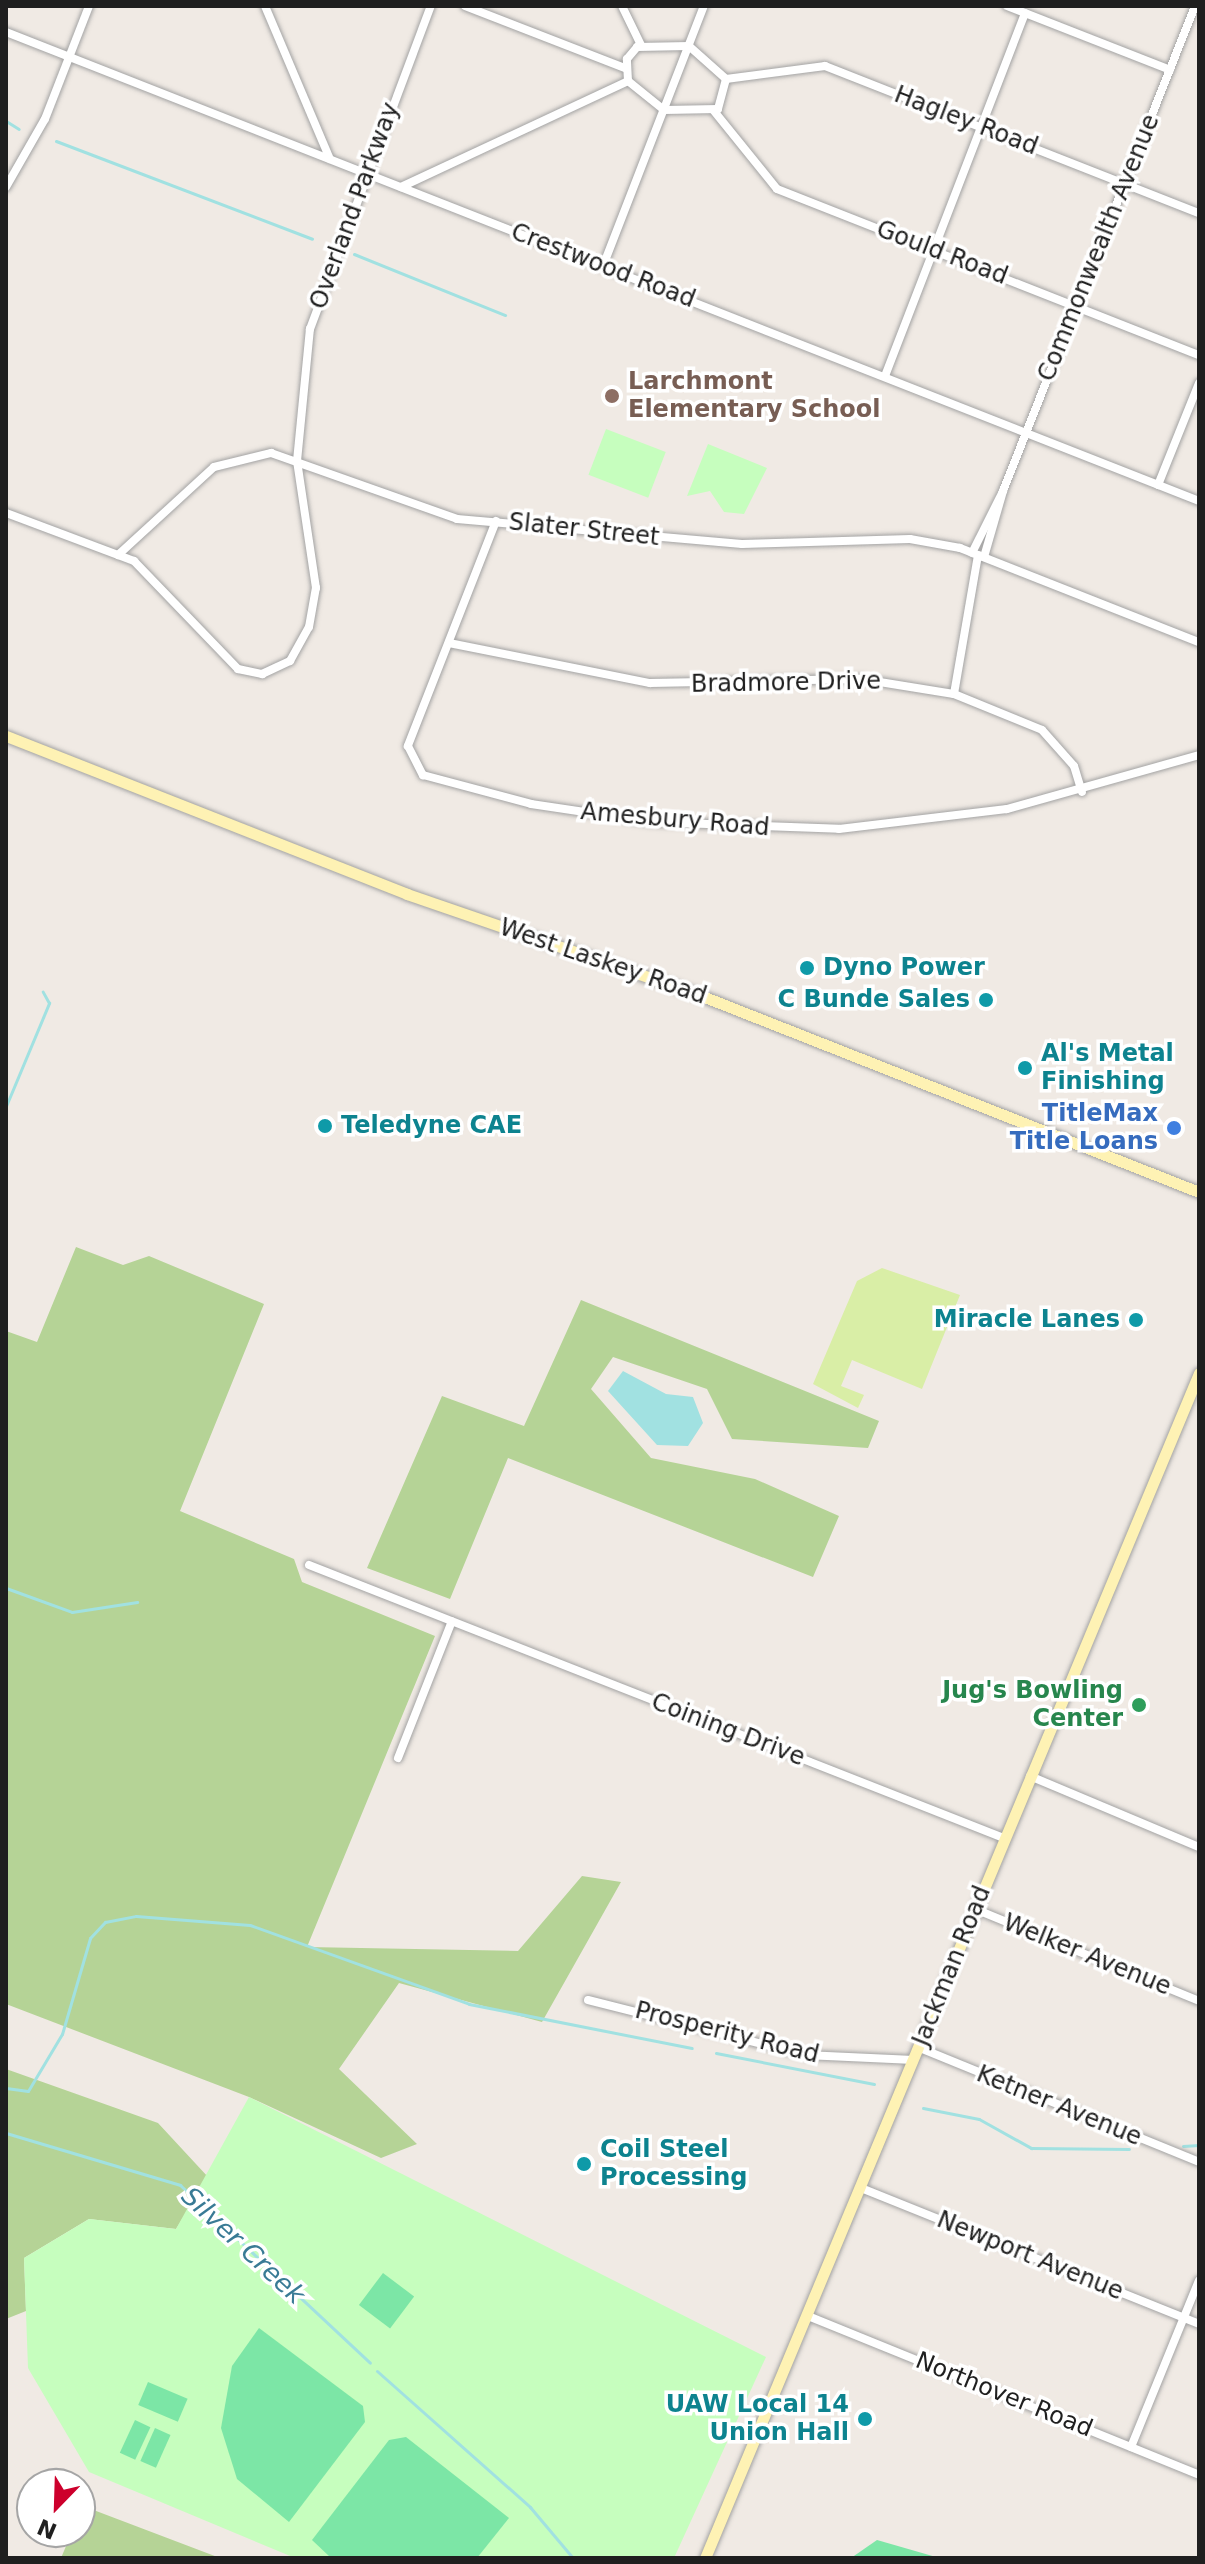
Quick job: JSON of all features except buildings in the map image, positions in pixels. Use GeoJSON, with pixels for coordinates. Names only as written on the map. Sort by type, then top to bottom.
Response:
{"type":"FeatureCollection","features":[{"type":"Feature","properties":{"kind":"main road","name":"West Laskey Road"},"geometry":{"type":"LineString","coordinates":[[6,736],[407,894],[697,994],[1199,1192]]}},
{"type":"Feature","properties":{"kind":"main road","name":"Jackman Road"},"geometry":{"type":"LineString","coordinates":[[705,2558],[1199,1373]]}},
{"type":"Feature","properties":{"kind":"street"},"geometry":{"type":"LineString","coordinates":[[6,187],[36,138],[89,6]]}},
{"type":"Feature","properties":{"kind":"street"},"geometry":{"type":"LineString","coordinates":[[265,6],[330,159]]}},
{"type":"Feature","properties":{"kind":"street","name":"Overland Parkway"},"geometry":{"type":"LineString","coordinates":[[118,555],[158,579],[238,669],[253,674],[277,669],[301,643],[316,588],[297,461],[310,329],[365,173],[431,6]]}},
{"type":"Feature","properties":{"kind":"street"},"geometry":{"type":"LineString","coordinates":[[465,6],[625,68]]}},
{"type":"Feature","properties":{"kind":"street"},"geometry":{"type":"LineString","coordinates":[[622,6],[641,45]]}},
{"type":"Feature","properties":{"kind":"street"},"geometry":{"type":"LineString","coordinates":[[603,266],[704,6]]}},
{"type":"Feature","properties":{"kind":"street"},"geometry":{"type":"LineString","coordinates":[[1007,6],[1170,70]]}},
{"type":"Feature","properties":{"kind":"street","name":"Commonwealth Avenue"},"geometry":{"type":"LineString","coordinates":[[954,694],[978,555],[1195,6]]}},
{"type":"Feature","properties":{"kind":"street"},"geometry":{"type":"LineString","coordinates":[[885,376],[1025,13]]}},
{"type":"Feature","properties":{"kind":"street","name":"Crestwood Road"},"geometry":{"type":"LineString","coordinates":[[6,32],[1199,501]]}},
{"type":"Feature","properties":{"kind":"street"},"geometry":{"type":"LineString","coordinates":[[641,45],[689,46],[726,79],[714,111],[664,110],[628,81],[625,68],[641,45]]}},
{"type":"Feature","properties":{"kind":"street","name":"Hagley Road"},"geometry":{"type":"LineString","coordinates":[[726,79],[825,66],[1199,213]]}},
{"type":"Feature","properties":{"kind":"street"},"geometry":{"type":"LineString","coordinates":[[401,187],[628,81]]}},
{"type":"Feature","properties":{"kind":"street","name":"Gould Road"},"geometry":{"type":"LineString","coordinates":[[714,111],[777,189],[1199,355]]}},
{"type":"Feature","properties":{"kind":"street"},"geometry":{"type":"LineString","coordinates":[[1158,485],[1199,383]]}},
{"type":"Feature","properties":{"kind":"street","name":"Slater Street"},"geometry":{"type":"LineString","coordinates":[[118,555],[228,459],[271,453],[434,514],[742,544],[910,539],[978,555],[1199,642]]}},
{"type":"Feature","properties":{"kind":"street"},"geometry":{"type":"LineString","coordinates":[[6,513],[118,555]]}},
{"type":"Feature","properties":{"kind":"street","name":"Amesbury Road"},"geometry":{"type":"LineString","coordinates":[[496,521],[409,758],[423,775],[531,804],[652,822],[789,830],[932,821],[1082,792],[1199,755]]}},
{"type":"Feature","properties":{"kind":"street","name":"Bradmore Drive"},"geometry":{"type":"LineString","coordinates":[[449,643],[650,683],[861,679],[954,694],[1042,730],[1074,766],[1082,792]]}},
{"type":"Feature","properties":{"kind":"street","name":"Coining Drive"},"geometry":{"type":"LineString","coordinates":[[309,1565],[1004,1838]]}},
{"type":"Feature","properties":{"kind":"street"},"geometry":{"type":"LineString","coordinates":[[398,1758],[452,1621]]}},
{"type":"Feature","properties":{"kind":"street"},"geometry":{"type":"LineString","coordinates":[[1030,1776],[1199,1847]]}},
{"type":"Feature","properties":{"kind":"street","name":"Welker Avenue"},"geometry":{"type":"LineString","coordinates":[[975,1909],[1199,2001]]}},
{"type":"Feature","properties":{"kind":"street","name":"Prosperity Road"},"geometry":{"type":"LineString","coordinates":[[588,2000],[805,2055],[914,2060]]}},
{"type":"Feature","properties":{"kind":"street","name":"Ketner Avenue"},"geometry":{"type":"LineString","coordinates":[[920,2048],[1199,2162]]}},
{"type":"Feature","properties":{"kind":"street","name":"Newport Avenue"},"geometry":{"type":"LineString","coordinates":[[861,2188],[1199,2324]]}},
{"type":"Feature","properties":{"kind":"street"},"geometry":{"type":"LineString","coordinates":[[1131,2447],[1199,2280]]}},
{"type":"Feature","properties":{"kind":"street","name":"Northover Road"},"geometry":{"type":"LineString","coordinates":[[808,2316],[1199,2475]]}},
{"type":"Feature","properties":{"kind":"green space"},"geometry":{"type":"Polygon","coordinates":[[[606,429],[666,452],[648,498],[588,475],[606,429]]]}},
{"type":"Feature","properties":{"kind":"green space"},"geometry":{"type":"Polygon","coordinates":[[[708,444],[767,468],[744,514],[724,512],[710,491],[687,496],[708,444]]]}},
{"type":"Feature","properties":{"kind":"green space"},"geometry":{"type":"Polygon","coordinates":[[[76,1247],[123,1265],[149,1256],[264,1304],[180,1511],[294,1559],[302,1582],[435,1636],[307,1947],[518,1951],[582,1876],[621,1882],[542,2022],[399,1983],[339,2069],[417,2144],[381,2158],[249,2097],[6,2004],[6,1331],[37,1342],[76,1247]]]}},
{"type":"Feature","properties":{"kind":"green space"},"geometry":{"type":"Polygon","coordinates":[[[882,1268],[960,1295],[922,1389],[852,1360],[841,1386],[864,1395],[858,1408],[813,1384],[857,1281],[882,1268]]]}},
{"type":"Feature","properties":{"kind":"green space"},"geometry":{"type":"Polygon","coordinates":[[[581,1300],[879,1421],[868,1448],[732,1439],[707,1389],[613,1357],[591,1389],[651,1458],[755,1479],[839,1516],[813,1577],[508,1458],[450,1599],[367,1568],[442,1396],[524,1426],[581,1300]]]}},
{"type":"Feature","properties":{"kind":"green space"},"geometry":{"type":"Polygon","coordinates":[[[6,2069],[158,2123],[208,2177],[176,2229],[89,2219],[24,2258],[26,2311],[6,2319],[6,2069]]]}},
{"type":"Feature","properties":{"kind":"green space"},"geometry":{"type":"Polygon","coordinates":[[[249,2097],[766,2357],[674,2558],[295,2558],[96,2475],[96,2468],[87,2468],[28,2368],[24,2258],[89,2219],[176,2229],[249,2097]]]}},
{"type":"Feature","properties":{"kind":"green space"},"geometry":{"type":"Polygon","coordinates":[[[383,2273],[414,2296],[390,2328],[359,2305],[383,2273]]]}},
{"type":"Feature","properties":{"kind":"green space"},"geometry":{"type":"Polygon","coordinates":[[[259,2328],[363,2406],[365,2422],[289,2522],[237,2479],[221,2428],[232,2366],[259,2328]]]}},
{"type":"Feature","properties":{"kind":"green space"},"geometry":{"type":"Polygon","coordinates":[[[148,2382],[188,2399],[178,2422],[138,2405],[148,2382]]]}},
{"type":"Feature","properties":{"kind":"green space"},"geometry":{"type":"Polygon","coordinates":[[[135,2420],[150,2427],[135,2460],[120,2453],[135,2420]]]}},
{"type":"Feature","properties":{"kind":"green space"},"geometry":{"type":"Polygon","coordinates":[[[155,2428],[171,2435],[156,2468],[140,2461],[155,2428]]]}},
{"type":"Feature","properties":{"kind":"green space"},"geometry":{"type":"Polygon","coordinates":[[[406,2437],[509,2518],[477,2558],[330,2557],[312,2540],[389,2440],[406,2437]]]}},
{"type":"Feature","properties":{"kind":"green space"},"geometry":{"type":"Polygon","coordinates":[[[96,2511],[220,2558],[61,2558],[65,2548],[96,2548],[96,2511]]]}},
{"type":"Feature","properties":{"kind":"green space"},"geometry":{"type":"Polygon","coordinates":[[[877,2540],[936,2557],[938,2558],[851,2558],[877,2540]]]}},
{"type":"Feature","properties":{"kind":"water"},"geometry":{"type":"Polygon","coordinates":[[[623,1371],[666,1394],[693,1397],[703,1423],[688,1446],[657,1445],[608,1391],[623,1371]]]}},
{"type":"Feature","properties":{"kind":"waterway"},"geometry":{"type":"LineString","coordinates":[[6,121],[19,129]]}},
{"type":"Feature","properties":{"kind":"waterway"},"geometry":{"type":"LineString","coordinates":[[56,141],[312,239]]}},
{"type":"Feature","properties":{"kind":"waterway"},"geometry":{"type":"LineString","coordinates":[[354,254],[505,315]]}},
{"type":"Feature","properties":{"kind":"waterway"},"geometry":{"type":"LineString","coordinates":[[6,1106],[49,1003],[43,992]]}},
{"type":"Feature","properties":{"kind":"waterway"},"geometry":{"type":"LineString","coordinates":[[6,1588],[72,1612],[137,1602]]}},
{"type":"Feature","properties":{"kind":"waterway"},"geometry":{"type":"LineString","coordinates":[[6,2088],[28,2091],[62,2034],[90,1938],[105,1922],[136,1916],[250,1925],[469,2004],[692,2048]]}},
{"type":"Feature","properties":{"kind":"waterway"},"geometry":{"type":"LineString","coordinates":[[716,2053],[874,2084]]}},
{"type":"Feature","properties":{"kind":"waterway"},"geometry":{"type":"LineString","coordinates":[[923,2108],[979,2119],[1031,2148],[1129,2149]]}},
{"type":"Feature","properties":{"kind":"waterway","name":"Silver Creek"},"geometry":{"type":"LineString","coordinates":[[6,2133],[180,2185],[370,2363]]}},
{"type":"Feature","properties":{"kind":"waterway"},"geometry":{"type":"LineString","coordinates":[[1183,2146],[1199,2145]]}},
{"type":"Feature","properties":{"kind":"waterway","name":"Silver Creek"},"geometry":{"type":"LineString","coordinates":[[377,2371],[530,2507],[573,2558]]}},
{"type":"Feature","properties":{"kind":"place","name":"Larchmont Elementary School"},"geometry":{"type":"Point","coordinates":[612,396]}},
{"type":"Feature","properties":{"kind":"place","name":"Dyno Power"},"geometry":{"type":"Point","coordinates":[807,968]}},
{"type":"Feature","properties":{"kind":"place","name":"C Bunde Sales"},"geometry":{"type":"Point","coordinates":[986,1000]}},
{"type":"Feature","properties":{"kind":"place","name":"Al's Metal Finishing"},"geometry":{"type":"Point","coordinates":[1025,1068]}},
{"type":"Feature","properties":{"kind":"place","name":"Teledyne CAE"},"geometry":{"type":"Point","coordinates":[325,1126]}},
{"type":"Feature","properties":{"kind":"place","name":"TitleMax Title Loans"},"geometry":{"type":"Point","coordinates":[1174,1128]}},
{"type":"Feature","properties":{"kind":"place","name":"Miracle Lanes"},"geometry":{"type":"Point","coordinates":[1136,1320]}},
{"type":"Feature","properties":{"kind":"place","name":"Jug's Bowling Center"},"geometry":{"type":"Point","coordinates":[1139,1705]}},
{"type":"Feature","properties":{"kind":"place","name":"Coil Steel Processing"},"geometry":{"type":"Point","coordinates":[584,2164]}},
{"type":"Feature","properties":{"kind":"place","name":"UAW Local 14 Union Hall"},"geometry":{"type":"Point","coordinates":[865,2419]}}]}
